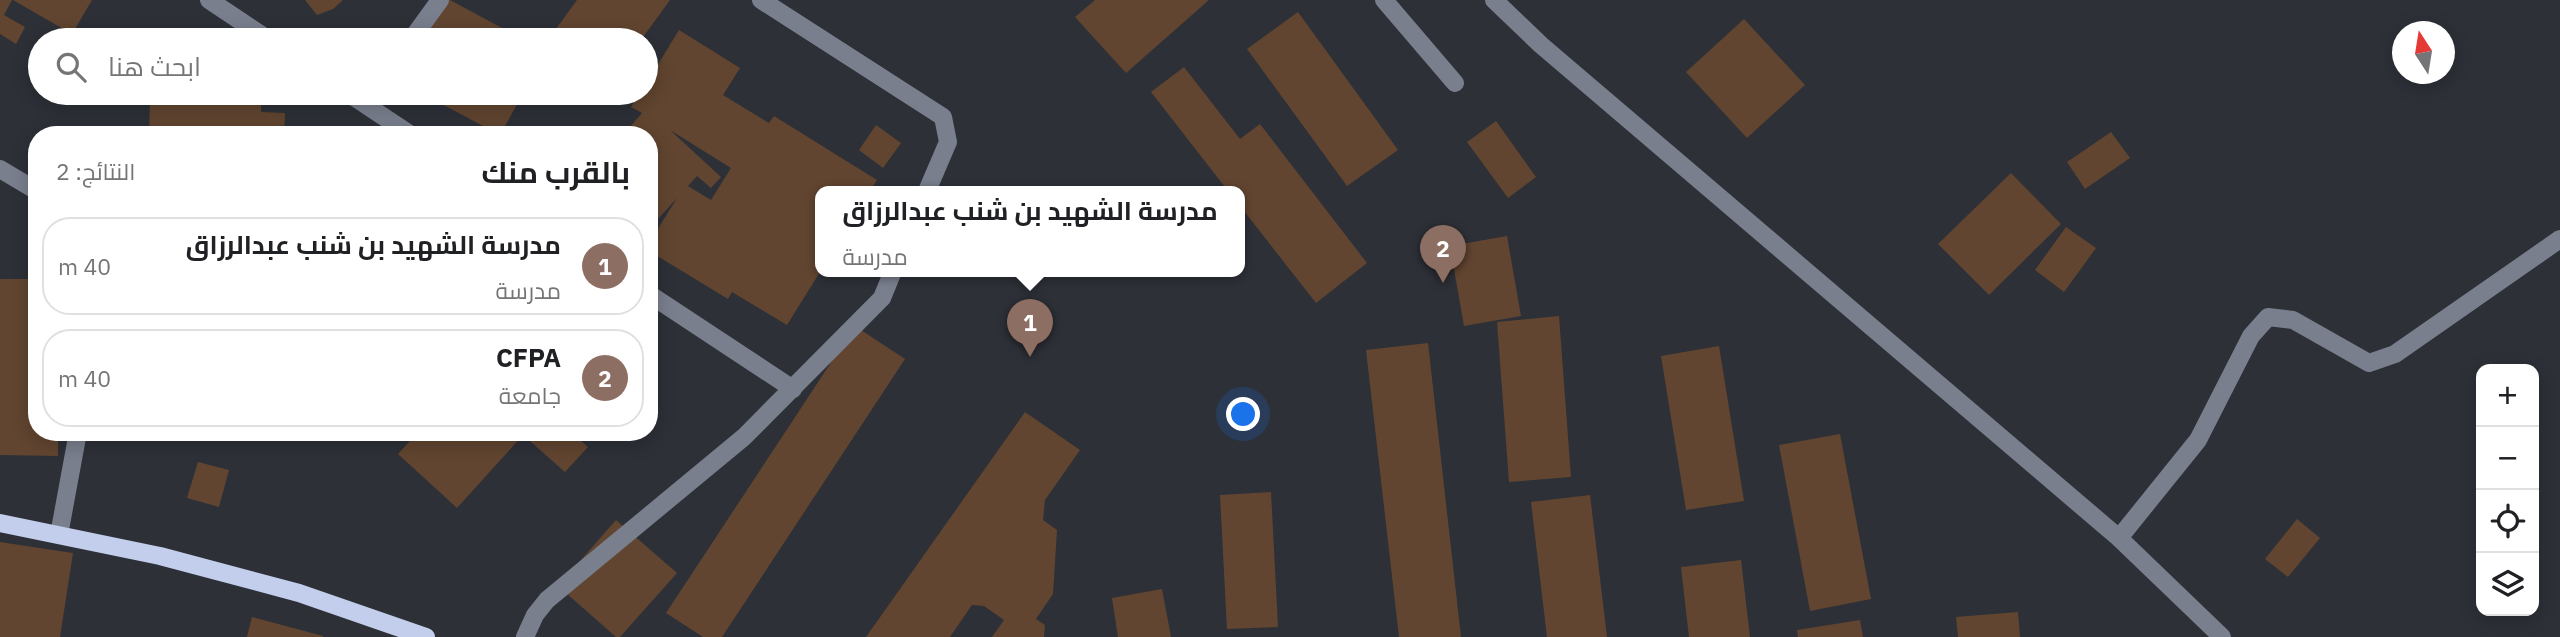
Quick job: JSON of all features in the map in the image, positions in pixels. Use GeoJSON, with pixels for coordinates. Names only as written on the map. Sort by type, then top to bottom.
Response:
{"type":"FeatureCollection","features":[{"type":"Feature","properties":{"kind":"main road"},"geometry":{"type":"LineString","coordinates":[[0,523],[160,556],[299,593],[426,637]]}},
{"type":"Feature","properties":{"kind":"street"},"geometry":{"type":"LineString","coordinates":[[209,0],[251,28]]}},
{"type":"Feature","properties":{"kind":"street"},"geometry":{"type":"LineString","coordinates":[[420,28],[440,0]]}},
{"type":"Feature","properties":{"kind":"street"},"geometry":{"type":"LineString","coordinates":[[761,0],[943,117],[948,142],[929,186]]}},
{"type":"Feature","properties":{"kind":"street"},"geometry":{"type":"LineString","coordinates":[[1384,0],[1455,83]]}},
{"type":"Feature","properties":{"kind":"street"},"geometry":{"type":"LineString","coordinates":[[1494,0],[1541,46],[2119,538],[2222,637]]}},
{"type":"Feature","properties":{"kind":"street"},"geometry":{"type":"LineString","coordinates":[[377,105],[401,126]]}},
{"type":"Feature","properties":{"kind":"street"},"geometry":{"type":"LineString","coordinates":[[0,169],[28,186]]}},
{"type":"Feature","properties":{"kind":"street"},"geometry":{"type":"LineString","coordinates":[[2119,538],[2198,440],[2251,336],[2268,317],[2293,320],[2369,363],[2395,354],[2560,239]]}},
{"type":"Feature","properties":{"kind":"street"},"geometry":{"type":"LineString","coordinates":[[525,637],[535,615],[547,600],[744,437],[793,389],[882,298],[891,277]]}},
{"type":"Feature","properties":{"kind":"street"},"geometry":{"type":"LineString","coordinates":[[658,300],[793,389]]}},
{"type":"Feature","properties":{"kind":"street"},"geometry":{"type":"LineString","coordinates":[[59,535],[76,441]]}},
{"type":"Feature","properties":{"kind":"building"},"geometry":{"type":"Polygon","coordinates":[[[0,0],[12,0],[4,15],[25,27],[16,44],[0,34],[0,0]]]}},
{"type":"Feature","properties":{"kind":"building"},"geometry":{"type":"Polygon","coordinates":[[[13,0],[92,0],[76,28],[62,28],[13,0]]]}},
{"type":"Feature","properties":{"kind":"building"},"geometry":{"type":"Polygon","coordinates":[[[305,0],[343,0],[333,9],[317,15],[305,0]]]}},
{"type":"Feature","properties":{"kind":"building"},"geometry":{"type":"Polygon","coordinates":[[[442,0],[450,0],[502,28],[427,28],[442,0]]]}},
{"type":"Feature","properties":{"kind":"building"},"geometry":{"type":"Polygon","coordinates":[[[577,0],[670,0],[650,28],[557,28],[577,0]]]}},
{"type":"Feature","properties":{"kind":"building"},"geometry":{"type":"Polygon","coordinates":[[[1095,0],[1209,0],[1126,73],[1075,17],[1095,0]]]}},
{"type":"Feature","properties":{"kind":"building"},"geometry":{"type":"Polygon","coordinates":[[[1298,12],[1398,150],[1347,186],[1247,49],[1298,12]]]}},
{"type":"Feature","properties":{"kind":"building"},"geometry":{"type":"Polygon","coordinates":[[[1744,19],[1805,85],[1747,138],[1686,72],[1744,19]]]}},
{"type":"Feature","properties":{"kind":"building"},"geometry":{"type":"Polygon","coordinates":[[[679,30],[740,68],[723,95],[769,123],[774,116],[877,180],[873,186],[815,186],[817,277],[787,325],[732,292],[728,299],[658,256],[658,229],[677,198],[658,219],[658,126],[631,126],[642,113],[631,107],[658,105],[658,64],[679,30]],[[670,130],[721,177],[711,188],[697,176],[688,186],[711,200],[731,168],[670,130]]]}},
{"type":"Feature","properties":{"kind":"building"},"geometry":{"type":"Polygon","coordinates":[[[1184,67],[1240,139],[1260,124],[1367,263],[1316,303],[1245,212],[1245,186],[1224,186],[1151,92],[1184,67]]]}},
{"type":"Feature","properties":{"kind":"building"},"geometry":{"type":"Polygon","coordinates":[[[150,105],[261,105],[261,112],[285,113],[284,126],[149,126],[150,105]]]}},
{"type":"Feature","properties":{"kind":"building"},"geometry":{"type":"Polygon","coordinates":[[[444,105],[517,105],[505,126],[483,126],[444,105]]]}},
{"type":"Feature","properties":{"kind":"building"},"geometry":{"type":"Polygon","coordinates":[[[1496,121],[1536,177],[1508,198],[1467,142],[1496,121]]]}},
{"type":"Feature","properties":{"kind":"building"},"geometry":{"type":"Polygon","coordinates":[[[876,125],[901,143],[883,168],[859,150],[876,125]]]}},
{"type":"Feature","properties":{"kind":"building"},"geometry":{"type":"Polygon","coordinates":[[[2111,132],[2130,158],[2085,189],[2067,162],[2111,132]]]}},
{"type":"Feature","properties":{"kind":"building"},"geometry":{"type":"Polygon","coordinates":[[[2011,173],[2061,224],[1989,295],[1938,244],[2011,173]]]}},
{"type":"Feature","properties":{"kind":"building"},"geometry":{"type":"Polygon","coordinates":[[[2066,227],[2096,248],[2064,292],[2035,270],[2066,227]]]}},
{"type":"Feature","properties":{"kind":"building"},"geometry":{"type":"Polygon","coordinates":[[[1507,236],[1521,316],[1464,326],[1450,246],[1507,236]]]}},
{"type":"Feature","properties":{"kind":"building"},"geometry":{"type":"Polygon","coordinates":[[[0,279],[28,279],[28,441],[58,441],[58,456],[0,455],[0,279]]]}},
{"type":"Feature","properties":{"kind":"building"},"geometry":{"type":"Polygon","coordinates":[[[1559,316],[1571,477],[1509,482],[1497,322],[1559,316]]]}},
{"type":"Feature","properties":{"kind":"building"},"geometry":{"type":"Polygon","coordinates":[[[855,326],[905,359],[722,637],[703,637],[666,613],[855,326]]]}},
{"type":"Feature","properties":{"kind":"building"},"geometry":{"type":"Polygon","coordinates":[[[1428,343],[1461,637],[1399,637],[1366,350],[1428,343]]]}},
{"type":"Feature","properties":{"kind":"building"},"geometry":{"type":"Polygon","coordinates":[[[1719,346],[1744,501],[1686,510],[1661,356],[1719,346]]]}},
{"type":"Feature","properties":{"kind":"building"},"geometry":{"type":"Polygon","coordinates":[[[1025,412],[1080,450],[1045,500],[1043,520],[1057,530],[1053,594],[1036,619],[1045,625],[1044,637],[992,637],[1004,620],[984,606],[972,605],[950,637],[866,637],[1025,412]]]}},
{"type":"Feature","properties":{"kind":"building"},"geometry":{"type":"Polygon","coordinates":[[[1840,434],[1871,599],[1810,611],[1779,445],[1840,434]]]}},
{"type":"Feature","properties":{"kind":"building"},"geometry":{"type":"Polygon","coordinates":[[[410,441],[518,441],[457,508],[398,454],[410,441]]]}},
{"type":"Feature","properties":{"kind":"building"},"geometry":{"type":"Polygon","coordinates":[[[530,441],[581,441],[588,447],[565,472],[530,441]]]}},
{"type":"Feature","properties":{"kind":"building"},"geometry":{"type":"Polygon","coordinates":[[[198,462],[229,470],[219,507],[187,498],[198,462]]]}},
{"type":"Feature","properties":{"kind":"building"},"geometry":{"type":"Polygon","coordinates":[[[1271,492],[1278,627],[1227,629],[1220,495],[1271,492]]]}},
{"type":"Feature","properties":{"kind":"building"},"geometry":{"type":"Polygon","coordinates":[[[1590,495],[1607,637],[1547,637],[1531,502],[1590,495]]]}},
{"type":"Feature","properties":{"kind":"building"},"geometry":{"type":"Polygon","coordinates":[[[2297,519],[2320,538],[2288,577],[2265,559],[2297,519]]]}},
{"type":"Feature","properties":{"kind":"building"},"geometry":{"type":"Polygon","coordinates":[[[616,520],[677,573],[620,637],[616,637],[558,586],[616,520]]]}},
{"type":"Feature","properties":{"kind":"building"},"geometry":{"type":"Polygon","coordinates":[[[0,542],[73,553],[60,637],[0,637],[0,542]]]}},
{"type":"Feature","properties":{"kind":"building"},"geometry":{"type":"Polygon","coordinates":[[[1741,560],[1750,637],[1689,637],[1681,567],[1741,560]]]}},
{"type":"Feature","properties":{"kind":"building"},"geometry":{"type":"Polygon","coordinates":[[[1162,589],[1171,637],[1118,637],[1112,598],[1162,589]]]}},
{"type":"Feature","properties":{"kind":"building"},"geometry":{"type":"Polygon","coordinates":[[[2018,612],[2020,637],[1958,637],[1956,617],[2018,612]]]}},
{"type":"Feature","properties":{"kind":"building"},"geometry":{"type":"Polygon","coordinates":[[[252,617],[323,636],[323,637],[247,637],[252,617]]]}},
{"type":"Feature","properties":{"kind":"building"},"geometry":{"type":"Polygon","coordinates":[[[1860,620],[1863,637],[1798,637],[1797,630],[1860,620]]]}},
{"type":"Feature","properties":{"kind":"place","name":"CFPA"},"geometry":{"type":"Point","coordinates":[1443,283]}},
{"type":"Feature","properties":{"kind":"place","name":"مدرسة الشهيد بن شنب عبدالرزاق"},"geometry":{"type":"Point","coordinates":[1030,357]}}]}
